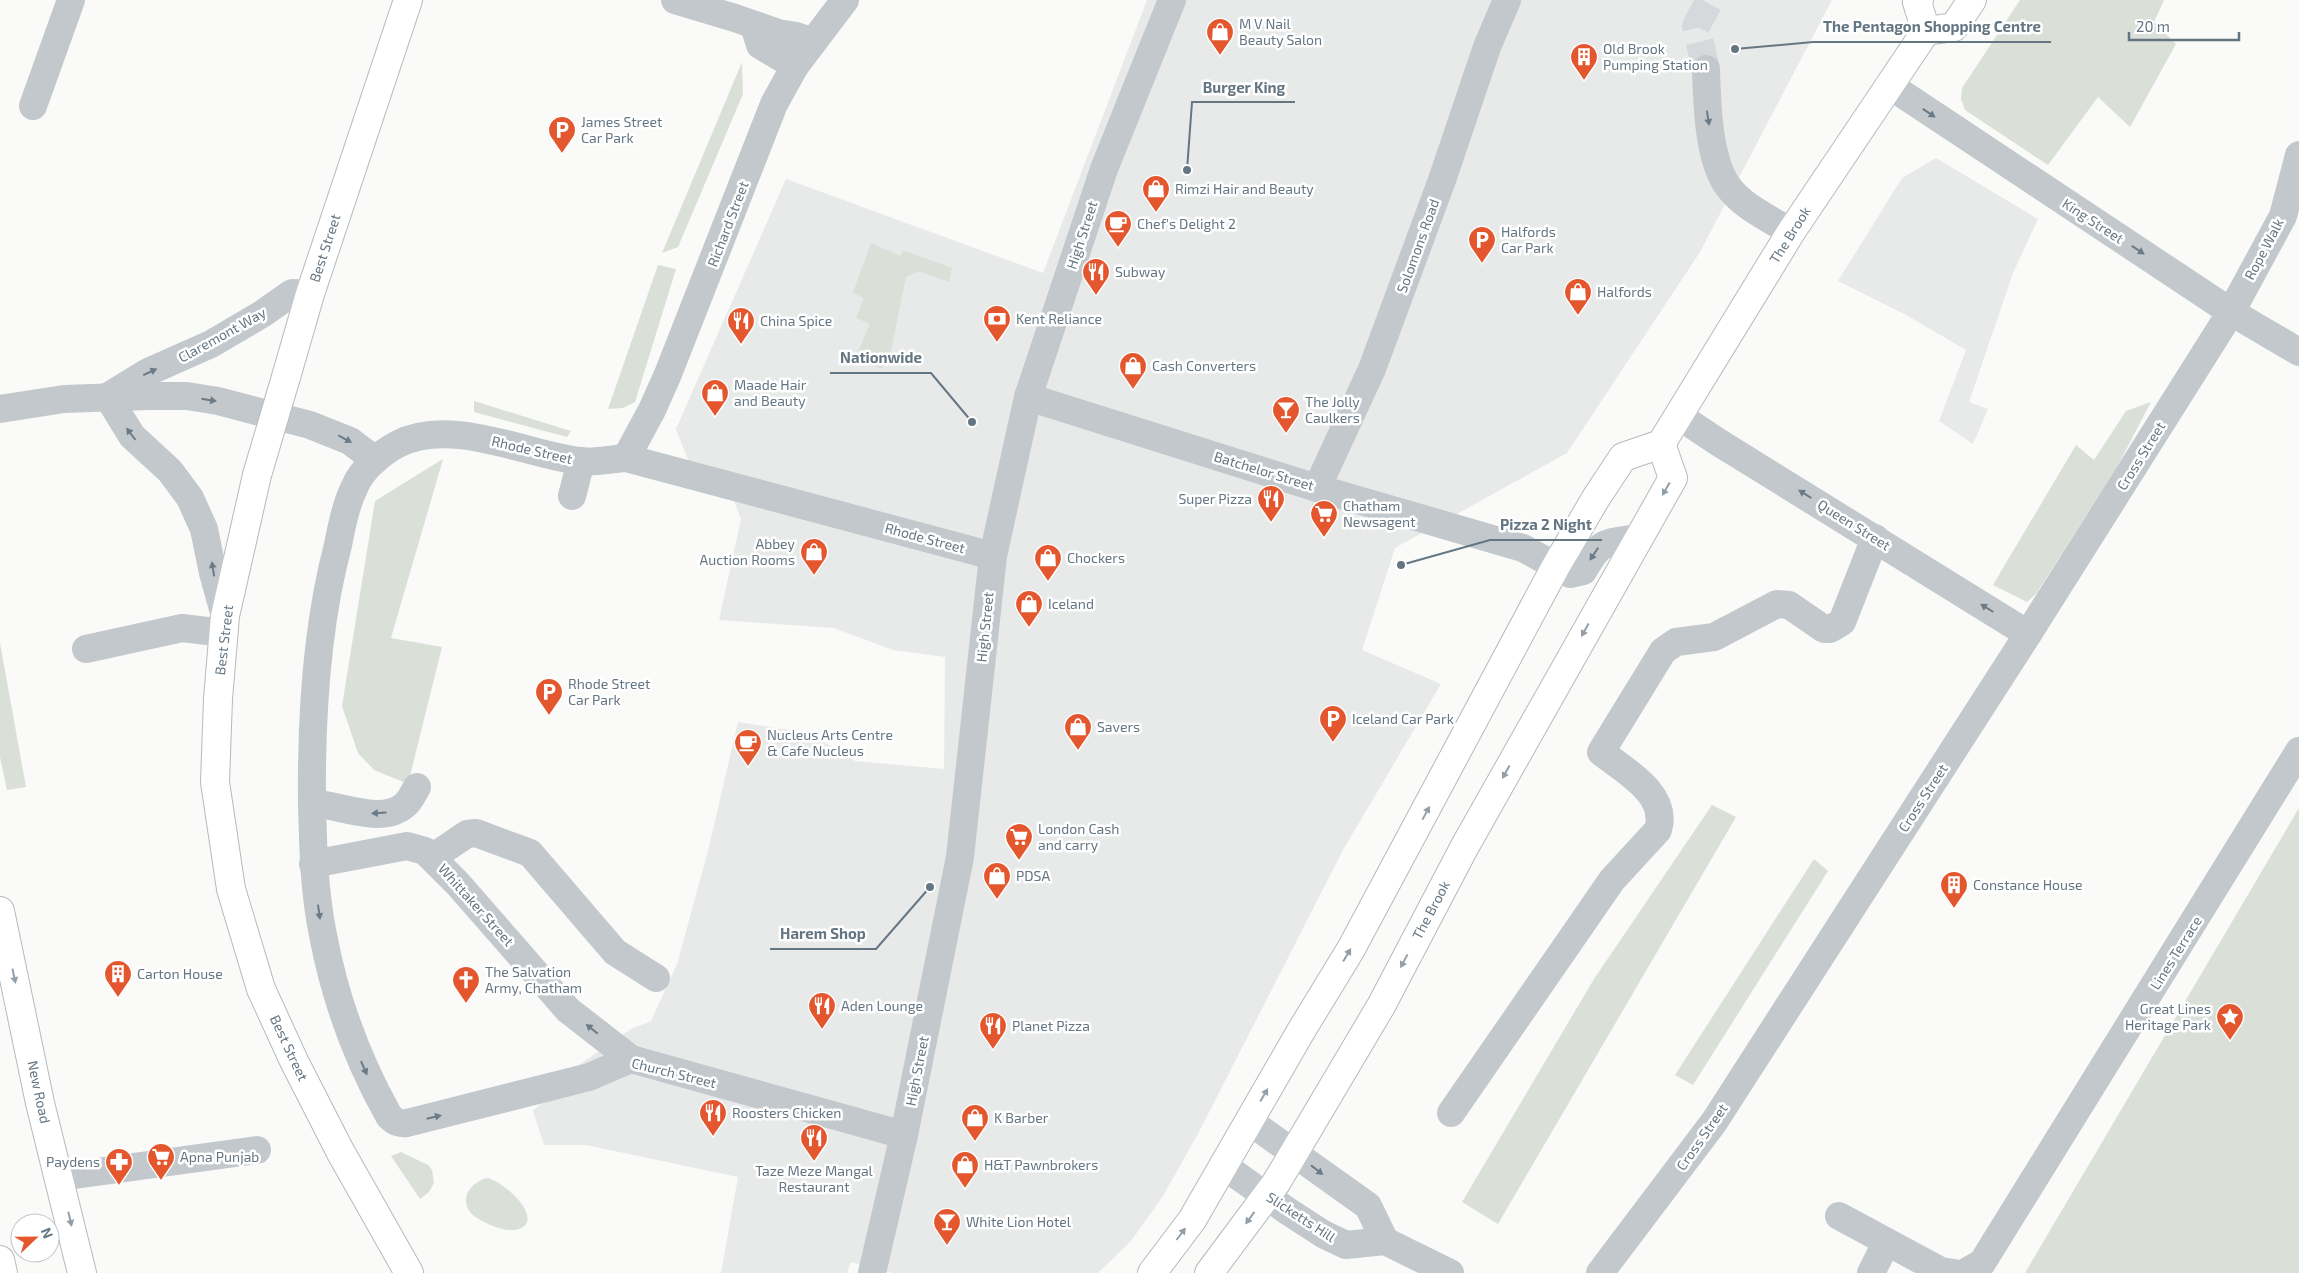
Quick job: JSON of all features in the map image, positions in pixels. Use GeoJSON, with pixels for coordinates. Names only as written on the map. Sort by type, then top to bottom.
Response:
{"type":"FeatureCollection","features":[{"type":"Feature","properties":{"kind":"main road","name":"Best Street"},"geometry":{"type":"LineString","coordinates":[[405,1271],[315,1101],[262,989],[231,889],[215,782],[218,699],[225,624],[257,475],[310,294],[408,0]]}},
{"type":"Feature","properties":{"kind":"main road"},"geometry":{"type":"LineString","coordinates":[[1919,0],[1917,2],[1926,31],[1954,27],[1972,0]]}},
{"type":"Feature","properties":{"kind":"main road","name":"The Brook"},"geometry":{"type":"LineString","coordinates":[[1209,1273],[1267,1195],[1381,1006],[1465,846],[1672,478],[1661,444],[1791,232],[1926,31]]}},
{"type":"Feature","properties":{"kind":"main road"},"geometry":{"type":"LineString","coordinates":[[1152,1273],[1192,1220],[1351,949],[1556,566],[1596,498],[1623,457],[1661,444]]}},
{"type":"Feature","properties":{"kind":"main road","name":"New Road"},"geometry":{"type":"LineString","coordinates":[[0,911],[40,1102],[60,1177],[82,1273]]}},
{"type":"Feature","properties":{"kind":"main road"},"geometry":{"type":"LineString","coordinates":[[0,1260],[3,1273]]}},
{"type":"Feature","properties":{"kind":"street"},"geometry":{"type":"LineString","coordinates":[[34,106],[70,0]]}},
{"type":"Feature","properties":{"kind":"street"},"geometry":{"type":"LineString","coordinates":[[675,0],[813,42]]}},
{"type":"Feature","properties":{"kind":"street","name":"Richard Street"},"geometry":{"type":"LineString","coordinates":[[626,458],[664,383],[774,104],[795,66],[845,0]]}},
{"type":"Feature","properties":{"kind":"street","name":"High Street"},"geometry":{"type":"LineString","coordinates":[[872,1273],[904,1136],[960,857],[993,556],[1028,397],[1104,169],[1172,0]]}},
{"type":"Feature","properties":{"kind":"street","name":"Solomons Road"},"geometry":{"type":"LineString","coordinates":[[1317,488],[1372,369],[1442,180],[1487,47],[1507,0]]}},
{"type":"Feature","properties":{"kind":"street"},"geometry":{"type":"LineString","coordinates":[[754,25],[760,45],[795,66]]}},
{"type":"Feature","properties":{"kind":"street"},"geometry":{"type":"LineString","coordinates":[[1706,69],[1707,114],[1718,165],[1727,185],[1744,202],[1791,232]]}},
{"type":"Feature","properties":{"kind":"street","name":"King Street"},"geometry":{"type":"LineString","coordinates":[[1889,85],[2231,312],[2299,352]]}},
{"type":"Feature","properties":{"kind":"street","name":"Rope Walk"},"geometry":{"type":"LineString","coordinates":[[2231,312],[2283,216],[2299,155]]}},
{"type":"Feature","properties":{"kind":"street","name":"Claremont Way"},"geometry":{"type":"LineString","coordinates":[[0,409],[64,399],[108,397],[148,372],[192,354],[225,336],[292,293],[310,294]]}},
{"type":"Feature","properties":{"kind":"street","name":"Cross Street"},"geometry":{"type":"LineString","coordinates":[[1600,1273],[1714,1122],[2028,634],[2231,312]]}},
{"type":"Feature","properties":{"kind":"street"},"geometry":{"type":"LineString","coordinates":[[108,397],[187,396],[234,405],[287,418],[340,436],[350,441],[375,460]]}},
{"type":"Feature","properties":{"kind":"street"},"geometry":{"type":"LineString","coordinates":[[86,649],[182,628],[225,624],[204,529],[190,498],[170,471],[132,436],[108,397]]}},
{"type":"Feature","properties":{"kind":"street","name":"Batchelor Street"},"geometry":{"type":"LineString","coordinates":[[1028,397],[1317,488],[1523,548],[1556,566]]}},
{"type":"Feature","properties":{"kind":"street","name":"Queen Street"},"geometry":{"type":"LineString","coordinates":[[1679,416],[2028,634]]}},
{"type":"Feature","properties":{"kind":"street","name":"Rhode Street"},"geometry":{"type":"LineString","coordinates":[[389,1116],[366,1072],[343,1014],[322,934],[313,864],[314,718],[325,604],[333,562],[354,488],[358,479],[375,460],[395,446],[412,438],[442,435],[484,439],[581,462],[626,458],[993,556]]}},
{"type":"Feature","properties":{"kind":"street"},"geometry":{"type":"LineString","coordinates":[[572,496],[581,462]]}},
{"type":"Feature","properties":{"kind":"street"},"geometry":{"type":"LineString","coordinates":[[1556,566],[1570,574],[1581,573],[1600,546],[1637,538]]}},
{"type":"Feature","properties":{"kind":"street"},"geometry":{"type":"LineString","coordinates":[[1451,1112],[1612,880],[1658,830],[1659,810],[1648,790],[1601,752],[1663,651],[1676,642],[1714,637],[1777,604],[1789,605],[1824,629],[1836,626],[1842,622],[1875,538]]}},
{"type":"Feature","properties":{"kind":"street","name":"Lines Terrace"},"geometry":{"type":"LineString","coordinates":[[1964,1273],[1982,1263],[2299,751]]}},
{"type":"Feature","properties":{"kind":"street"},"geometry":{"type":"LineString","coordinates":[[312,803],[331,804],[368,814],[388,813],[406,804],[417,787]]}},
{"type":"Feature","properties":{"kind":"street"},"geometry":{"type":"LineString","coordinates":[[433,857],[463,836],[476,833],[530,853],[615,952],[656,978]]}},
{"type":"Feature","properties":{"kind":"street","name":"Whittaker Street"},"geometry":{"type":"LineString","coordinates":[[313,864],[407,846],[420,848],[433,857],[568,1010],[631,1059]]}},
{"type":"Feature","properties":{"kind":"street","name":"Church Street"},"geometry":{"type":"LineString","coordinates":[[389,1116],[395,1122],[408,1123],[462,1111],[589,1077],[631,1059],[904,1136]]}},
{"type":"Feature","properties":{"kind":"street"},"geometry":{"type":"LineString","coordinates":[[1249,1121],[1368,1206],[1385,1241],[1450,1273]]}},
{"type":"Feature","properties":{"kind":"street"},"geometry":{"type":"LineString","coordinates":[[60,1177],[257,1150]]}},
{"type":"Feature","properties":{"kind":"street","name":"Slicketts Hill"},"geometry":{"type":"LineString","coordinates":[[1224,1166],[1324,1234],[1346,1245],[1385,1241]]}},
{"type":"Feature","properties":{"kind":"street"},"geometry":{"type":"LineString","coordinates":[[1839,1216],[1941,1271],[1954,1273]]}},
{"type":"Feature","properties":{"kind":"street"},"geometry":{"type":"LineString","coordinates":[[1870,1273],[1886,1243]]}},
{"type":"Feature","properties":{"kind":"shaded area"},"geometry":{"type":"Polygon","coordinates":[[[1147,0],[1832,0],[1700,252],[1567,453],[1395,548],[1362,650],[1441,684],[1343,850],[1200,1130],[1163,1196],[1131,1241],[1098,1273],[892,1273],[851,1262],[847,1273],[721,1273],[738,1177],[586,1145],[544,1145],[533,1111],[579,1065],[631,1029],[651,1021],[677,964],[708,851],[738,722],[810,733],[855,761],[944,769],[945,657],[893,650],[834,628],[719,620],[741,519],[723,473],[691,468],[676,429],[786,179],[1043,273],[1147,0]]]}},
{"type":"Feature","properties":{"kind":"shaded area"},"geometry":{"type":"Polygon","coordinates":[[[2020,0],[2164,0],[2154,22],[2176,44],[2130,127],[2098,97],[2048,165],[1965,110],[1961,99],[1962,88],[2020,0]]]}},
{"type":"Feature","properties":{"kind":"shaded area"},"geometry":{"type":"Polygon","coordinates":[[[742,62],[743,94],[678,247],[662,253],[742,62]]]}},
{"type":"Feature","properties":{"kind":"shaded area"},"geometry":{"type":"Polygon","coordinates":[[[1936,158],[2038,219],[2013,273],[1969,402],[1988,409],[1973,444],[1939,421],[1966,350],[1906,315],[1838,281],[1902,178],[1936,158]]]}},
{"type":"Feature","properties":{"kind":"shaded area"},"geometry":{"type":"Polygon","coordinates":[[[871,243],[900,256],[903,250],[952,268],[949,282],[919,271],[906,277],[891,350],[881,369],[855,358],[870,324],[856,318],[864,298],[853,293],[871,243]]]}},
{"type":"Feature","properties":{"kind":"shaded area"},"geometry":{"type":"Polygon","coordinates":[[[658,265],[676,269],[635,402],[623,408],[608,409],[658,265]]]}},
{"type":"Feature","properties":{"kind":"shaded area"},"geometry":{"type":"Polygon","coordinates":[[[474,401],[571,431],[567,437],[474,412],[474,401]]]}},
{"type":"Feature","properties":{"kind":"shaded area"},"geometry":{"type":"Polygon","coordinates":[[[2151,402],[2118,465],[2036,594],[2027,602],[1993,585],[2076,445],[2094,460],[2126,411],[2151,402]]]}},
{"type":"Feature","properties":{"kind":"shaded area"},"geometry":{"type":"Polygon","coordinates":[[[443,459],[391,638],[442,647],[408,784],[374,770],[358,753],[342,706],[375,501],[443,459]]]}},
{"type":"Feature","properties":{"kind":"shaded area"},"geometry":{"type":"Polygon","coordinates":[[[0,643],[26,787],[7,790],[0,757],[0,643]]]}},
{"type":"Feature","properties":{"kind":"shaded area"},"geometry":{"type":"Polygon","coordinates":[[[1712,805],[1736,817],[1498,1224],[1462,1202],[1594,979],[1712,805]]]}},
{"type":"Feature","properties":{"kind":"shaded area","name":"Great Lines Heritage Park"},"geometry":{"type":"Polygon","coordinates":[[[2299,808],[2299,1273],[2025,1273],[2299,808]]]}},
{"type":"Feature","properties":{"kind":"shaded area"},"geometry":{"type":"Polygon","coordinates":[[[1814,859],[1828,871],[1693,1085],[1675,1075],[1814,859]]]}},
{"type":"Feature","properties":{"kind":"shaded area"},"geometry":{"type":"Polygon","coordinates":[[[401,1152],[428,1165],[432,1170],[434,1183],[429,1192],[420,1199],[391,1156],[401,1152]]]}},
{"type":"Feature","properties":{"kind":"shaded area"},"geometry":{"type":"Polygon","coordinates":[[[488,1178],[501,1184],[515,1196],[526,1211],[526,1224],[523,1227],[512,1230],[497,1228],[477,1218],[468,1209],[466,1197],[468,1192],[476,1183],[488,1178]]]}},
{"type":"Feature","properties":{"kind":"tunnel"},"geometry":{"type":"LineString","coordinates":[[1706,69],[1696,26],[1710,0]]}},
{"type":"Feature","properties":{"kind":"place","name":"The Pentagon Shopping Centre"},"geometry":{"type":"Point","coordinates":[1735,49]}},
{"type":"Feature","properties":{"kind":"place","name":"M V Nail Beauty Salon"},"geometry":{"type":"Point","coordinates":[1220,56]}},
{"type":"Feature","properties":{"kind":"place","name":"Old Brook Pumping Station"},"geometry":{"type":"Point","coordinates":[1584,81]}},
{"type":"Feature","properties":{"kind":"place","name":"James Street Car Park"},"geometry":{"type":"Point","coordinates":[562,154]}},
{"type":"Feature","properties":{"kind":"place","name":"Burger King"},"geometry":{"type":"Point","coordinates":[1187,170]}},
{"type":"Feature","properties":{"kind":"place","name":"Rimzi Hair and Beauty"},"geometry":{"type":"Point","coordinates":[1156,213]}},
{"type":"Feature","properties":{"kind":"place","name":"Chef's Delight 2"},"geometry":{"type":"Point","coordinates":[1118,248]}},
{"type":"Feature","properties":{"kind":"place","name":"Halfords Car Park"},"geometry":{"type":"Point","coordinates":[1482,264]}},
{"type":"Feature","properties":{"kind":"place","name":"Subway"},"geometry":{"type":"Point","coordinates":[1096,296]}},
{"type":"Feature","properties":{"kind":"place","name":"Halfords"},"geometry":{"type":"Point","coordinates":[1578,316]}},
{"type":"Feature","properties":{"kind":"place","name":"Kent Reliance"},"geometry":{"type":"Point","coordinates":[997,343]}},
{"type":"Feature","properties":{"kind":"place","name":"China Spice"},"geometry":{"type":"Point","coordinates":[741,345]}},
{"type":"Feature","properties":{"kind":"place","name":"Cash Converters"},"geometry":{"type":"Point","coordinates":[1133,390]}},
{"type":"Feature","properties":{"kind":"place","name":"Maade Hair and Beauty"},"geometry":{"type":"Point","coordinates":[715,417]}},
{"type":"Feature","properties":{"kind":"place","name":"Nationwide"},"geometry":{"type":"Point","coordinates":[972,422]}},
{"type":"Feature","properties":{"kind":"place","name":"The Jolly Caulkers"},"geometry":{"type":"Point","coordinates":[1286,434]}},
{"type":"Feature","properties":{"kind":"place","name":"Super Pizza"},"geometry":{"type":"Point","coordinates":[1271,523]}},
{"type":"Feature","properties":{"kind":"place","name":"Chatham Newsagent"},"geometry":{"type":"Point","coordinates":[1324,538]}},
{"type":"Feature","properties":{"kind":"place","name":"Pizza 2 Night"},"geometry":{"type":"Point","coordinates":[1401,565]}},
{"type":"Feature","properties":{"kind":"place","name":"Abbey Auction Rooms"},"geometry":{"type":"Point","coordinates":[814,576]}},
{"type":"Feature","properties":{"kind":"place","name":"Chockers"},"geometry":{"type":"Point","coordinates":[1048,582]}},
{"type":"Feature","properties":{"kind":"place","name":"Iceland"},"geometry":{"type":"Point","coordinates":[1029,628]}},
{"type":"Feature","properties":{"kind":"place","name":"Rhode Street Car Park"},"geometry":{"type":"Point","coordinates":[549,716]}},
{"type":"Feature","properties":{"kind":"place","name":"Iceland Car Park"},"geometry":{"type":"Point","coordinates":[1333,743]}},
{"type":"Feature","properties":{"kind":"place","name":"Savers"},"geometry":{"type":"Point","coordinates":[1078,751]}},
{"type":"Feature","properties":{"kind":"place","name":"Nucleus Arts Centre & Cafe Nucleus"},"geometry":{"type":"Point","coordinates":[748,767]}},
{"type":"Feature","properties":{"kind":"place","name":"London Cash and carry"},"geometry":{"type":"Point","coordinates":[1019,861]}},
{"type":"Feature","properties":{"kind":"place","name":"Harem Shop"},"geometry":{"type":"Point","coordinates":[930,887]}},
{"type":"Feature","properties":{"kind":"place","name":"PDSA"},"geometry":{"type":"Point","coordinates":[997,900]}},
{"type":"Feature","properties":{"kind":"place","name":"Constance House"},"geometry":{"type":"Point","coordinates":[1954,909]}},
{"type":"Feature","properties":{"kind":"place","name":"Carton House"},"geometry":{"type":"Point","coordinates":[118,998]}},
{"type":"Feature","properties":{"kind":"place","name":"The Salvation Army, Chatham"},"geometry":{"type":"Point","coordinates":[466,1004]}},
{"type":"Feature","properties":{"kind":"place","name":"Aden Lounge"},"geometry":{"type":"Point","coordinates":[822,1030]}},
{"type":"Feature","properties":{"kind":"place","name":"Great Lines Heritage Park"},"geometry":{"type":"Point","coordinates":[2230,1041]}},
{"type":"Feature","properties":{"kind":"place","name":"Planet Pizza"},"geometry":{"type":"Point","coordinates":[993,1050]}},
{"type":"Feature","properties":{"kind":"place","name":"Roosters Chicken"},"geometry":{"type":"Point","coordinates":[713,1137]}},
{"type":"Feature","properties":{"kind":"place","name":"K Barber"},"geometry":{"type":"Point","coordinates":[975,1142]}},
{"type":"Feature","properties":{"kind":"place","name":"Taze Meze Mangal Restaurant"},"geometry":{"type":"Point","coordinates":[814,1162]}},
{"type":"Feature","properties":{"kind":"place","name":"Apna Punjab"},"geometry":{"type":"Point","coordinates":[161,1181]}},
{"type":"Feature","properties":{"kind":"place","name":"Paydens"},"geometry":{"type":"Point","coordinates":[119,1186]}},
{"type":"Feature","properties":{"kind":"place","name":"H&T Pawnbrokers"},"geometry":{"type":"Point","coordinates":[965,1189]}},
{"type":"Feature","properties":{"kind":"place","name":"White Lion Hotel"},"geometry":{"type":"Point","coordinates":[947,1246]}}]}
